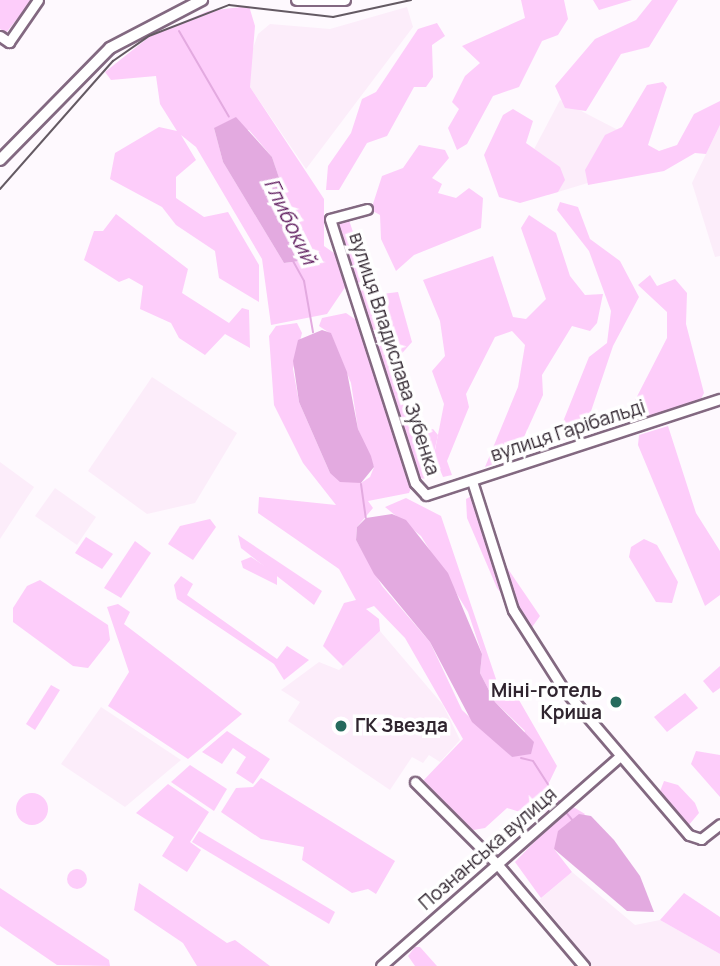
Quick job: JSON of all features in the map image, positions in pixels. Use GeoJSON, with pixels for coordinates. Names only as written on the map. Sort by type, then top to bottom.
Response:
{"type":"FeatureCollection","features":[{"type":"Feature","properties":{"kind":"main road"},"geometry":{"type":"LineString","coordinates":[[0,160],[92,64],[147,24],[202,0]]}},
{"type":"Feature","properties":{"kind":"main road"},"geometry":{"type":"LineString","coordinates":[[296,0],[345,0]]}},
{"type":"Feature","properties":{"kind":"street"},"geometry":{"type":"LineString","coordinates":[[0,36],[9,42],[38,0]]}},
{"type":"Feature","properties":{"kind":"street","name":"вулиця Владислава Зубенка"},"geometry":{"type":"LineString","coordinates":[[367,209],[330,219],[415,483],[426,495]]}},
{"type":"Feature","properties":{"kind":"street","name":"вулиця Гарібальді"},"geometry":{"type":"LineString","coordinates":[[426,495],[720,399]]}},
{"type":"Feature","properties":{"kind":"street"},"geometry":{"type":"LineString","coordinates":[[472,481],[513,610],[618,758],[692,838],[701,839],[720,824]]}},
{"type":"Feature","properties":{"kind":"street","name":"Познанська вулиця"},"geometry":{"type":"LineString","coordinates":[[380,966],[618,758]]}},
{"type":"Feature","properties":{"kind":"street"},"geometry":{"type":"LineString","coordinates":[[415,782],[498,865],[584,966]]}},
{"type":"Feature","properties":{"kind":"shaded area"},"geometry":{"type":"Polygon","coordinates":[[[0,0],[32,0],[6,33],[0,29],[0,0]]]}},
{"type":"Feature","properties":{"kind":"shaded area"},"geometry":{"type":"Polygon","coordinates":[[[521,0],[564,0],[568,19],[558,35],[542,41],[519,87],[493,96],[467,144],[457,150],[448,128],[459,109],[452,102],[465,76],[480,63],[462,46],[525,18],[521,0]]]}},
{"type":"Feature","properties":{"kind":"shaded area"},"geometry":{"type":"Polygon","coordinates":[[[593,0],[632,0],[599,10],[593,0]]]}},
{"type":"Feature","properties":{"kind":"shaded area"},"geometry":{"type":"Polygon","coordinates":[[[652,0],[678,0],[649,47],[621,54],[586,111],[565,108],[555,86],[595,39],[636,20],[652,0]]]}},
{"type":"Feature","properties":{"kind":"shaded area"},"geometry":{"type":"Polygon","coordinates":[[[249,6],[255,26],[250,87],[324,199],[324,246],[341,258],[348,283],[327,314],[271,325],[262,259],[196,147],[181,135],[196,160],[176,177],[176,198],[204,217],[228,212],[259,265],[259,302],[219,278],[215,251],[176,225],[162,207],[110,179],[115,153],[159,127],[177,131],[160,104],[156,76],[111,80],[105,72],[149,37],[208,11],[249,6]],[[214,128],[223,162],[284,263],[307,260],[272,157],[249,130],[214,128]]]}},
{"type":"Feature","properties":{"kind":"shaded area"},"geometry":{"type":"Polygon","coordinates":[[[407,7],[413,27],[306,169],[250,87],[248,63],[258,34],[270,24],[330,29],[407,7]]]}},
{"type":"Feature","properties":{"kind":"shaded area"},"geometry":{"type":"Polygon","coordinates":[[[437,23],[445,36],[432,45],[433,77],[426,87],[414,87],[387,136],[367,143],[339,190],[326,190],[328,166],[351,133],[362,99],[376,92],[418,29],[437,23]]]}},
{"type":"Feature","properties":{"kind":"shaded area"},"geometry":{"type":"Polygon","coordinates":[[[663,82],[667,87],[648,145],[659,151],[677,145],[694,114],[720,101],[720,125],[706,154],[695,153],[664,171],[588,185],[585,170],[605,135],[622,127],[647,85],[663,82]]]}},
{"type":"Feature","properties":{"kind":"shaded area"},"geometry":{"type":"Polygon","coordinates":[[[560,100],[618,130],[591,182],[548,195],[532,153],[560,100]]]}},
{"type":"Feature","properties":{"kind":"shaded area"},"geometry":{"type":"Polygon","coordinates":[[[513,109],[533,121],[526,143],[560,167],[565,180],[558,192],[520,203],[499,197],[484,155],[503,115],[513,109]]]}},
{"type":"Feature","properties":{"kind":"shaded area"},"geometry":{"type":"Polygon","coordinates":[[[720,125],[720,256],[715,257],[692,183],[720,125]]]}},
{"type":"Feature","properties":{"kind":"shaded area"},"geometry":{"type":"Polygon","coordinates":[[[419,145],[445,150],[449,158],[432,178],[442,184],[438,193],[456,198],[469,188],[483,198],[481,228],[414,255],[396,271],[381,239],[380,215],[371,210],[382,176],[403,168],[419,145]]]}},
{"type":"Feature","properties":{"kind":"shaded area"},"geometry":{"type":"Polygon","coordinates":[[[560,202],[578,207],[590,239],[620,261],[639,297],[613,346],[584,432],[554,444],[589,357],[607,343],[611,311],[589,251],[557,210],[560,202]]]}},
{"type":"Feature","properties":{"kind":"shaded area"},"geometry":{"type":"Polygon","coordinates":[[[116,214],[188,269],[182,293],[229,323],[242,308],[249,310],[250,348],[225,334],[205,355],[179,338],[171,323],[140,309],[143,286],[129,278],[119,282],[84,260],[94,231],[103,231],[116,214]]]}},
{"type":"Feature","properties":{"kind":"shaded area"},"geometry":{"type":"Polygon","coordinates":[[[529,215],[556,233],[570,276],[585,295],[603,294],[597,323],[590,331],[572,326],[542,375],[543,395],[515,457],[485,467],[518,387],[525,345],[512,331],[495,337],[466,394],[469,407],[447,461],[452,475],[443,477],[434,455],[444,404],[432,371],[445,356],[440,321],[423,280],[493,256],[513,317],[526,319],[546,299],[521,228],[529,215]]]}},
{"type":"Feature","properties":{"kind":"shaded area"},"geometry":{"type":"Polygon","coordinates":[[[348,217],[374,295],[398,292],[412,342],[397,359],[399,370],[418,433],[433,429],[438,435],[428,479],[415,478],[334,224],[348,217]]]}},
{"type":"Feature","properties":{"kind":"shaded area"},"geometry":{"type":"Polygon","coordinates":[[[650,275],[657,286],[675,279],[687,293],[686,324],[704,393],[700,401],[632,423],[627,416],[667,338],[667,312],[638,285],[650,275]]]}},
{"type":"Feature","properties":{"kind":"shaded area"},"geometry":{"type":"Polygon","coordinates":[[[346,313],[362,324],[413,483],[409,493],[368,501],[373,508],[357,527],[356,540],[382,586],[430,642],[462,710],[512,757],[525,731],[495,702],[480,673],[482,654],[468,612],[421,536],[385,507],[406,498],[441,516],[498,685],[519,700],[557,766],[545,791],[548,811],[536,817],[507,808],[485,828],[468,831],[421,783],[463,739],[405,638],[374,606],[366,609],[379,619],[380,631],[343,666],[323,646],[344,603],[356,600],[339,569],[258,513],[259,497],[336,505],[303,463],[274,405],[269,336],[276,326],[297,323],[302,333],[293,369],[299,402],[330,473],[361,483],[370,477],[374,467],[358,429],[351,383],[331,334],[319,326],[322,318],[346,313]]]}},
{"type":"Feature","properties":{"kind":"shaded area"},"geometry":{"type":"Polygon","coordinates":[[[152,377],[237,433],[195,503],[147,514],[88,471],[152,377]]]}},
{"type":"Feature","properties":{"kind":"shaded area"},"geometry":{"type":"Polygon","coordinates":[[[668,426],[696,513],[720,551],[720,595],[705,606],[638,445],[639,435],[668,426]]]}},
{"type":"Feature","properties":{"kind":"shaded area"},"geometry":{"type":"Polygon","coordinates":[[[0,462],[34,487],[0,539],[0,462]]]}},
{"type":"Feature","properties":{"kind":"shaded area"},"geometry":{"type":"Polygon","coordinates":[[[55,488],[96,517],[77,545],[35,516],[55,488]]]}},
{"type":"Feature","properties":{"kind":"shaded area"},"geometry":{"type":"Polygon","coordinates":[[[481,491],[506,566],[540,616],[530,630],[497,588],[467,518],[466,499],[481,491]]]}},
{"type":"Feature","properties":{"kind":"shaded area"},"geometry":{"type":"Polygon","coordinates":[[[210,519],[216,527],[193,560],[168,544],[180,526],[210,519]]]}},
{"type":"Feature","properties":{"kind":"shaded area"},"geometry":{"type":"Polygon","coordinates":[[[238,535],[322,591],[314,605],[241,548],[238,535]]]}},
{"type":"Feature","properties":{"kind":"shaded area"},"geometry":{"type":"Polygon","coordinates":[[[86,537],[113,554],[102,569],[75,553],[86,537]]]}},
{"type":"Feature","properties":{"kind":"shaded area"},"geometry":{"type":"Polygon","coordinates":[[[644,539],[657,545],[678,582],[672,603],[656,602],[629,557],[631,547],[644,539]]]}},
{"type":"Feature","properties":{"kind":"shaded area"},"geometry":{"type":"Polygon","coordinates":[[[135,541],[151,553],[121,598],[104,588],[135,541]]]}},
{"type":"Feature","properties":{"kind":"shaded area"},"geometry":{"type":"Polygon","coordinates":[[[251,557],[277,574],[277,585],[243,568],[241,561],[251,557]]]}},
{"type":"Feature","properties":{"kind":"shaded area"},"geometry":{"type":"Polygon","coordinates":[[[181,576],[193,584],[187,595],[277,659],[287,646],[309,660],[284,680],[274,664],[177,599],[174,585],[181,576]]]}},
{"type":"Feature","properties":{"kind":"shaded area"},"geometry":{"type":"Polygon","coordinates":[[[40,580],[108,625],[110,640],[88,668],[73,666],[13,622],[13,608],[27,586],[40,580]]]}},
{"type":"Feature","properties":{"kind":"shaded area"},"geometry":{"type":"Polygon","coordinates":[[[118,604],[130,612],[124,624],[242,714],[188,759],[108,706],[129,672],[107,607],[118,604]]]}},
{"type":"Feature","properties":{"kind":"shaded area"},"geometry":{"type":"Polygon","coordinates":[[[380,631],[443,705],[460,740],[440,762],[429,755],[423,763],[412,757],[390,790],[288,721],[300,702],[281,690],[319,662],[339,670],[380,631]]]}},
{"type":"Feature","properties":{"kind":"shaded area"},"geometry":{"type":"Polygon","coordinates":[[[720,666],[720,688],[713,693],[703,681],[720,666]]]}},
{"type":"Feature","properties":{"kind":"shaded area"},"geometry":{"type":"Polygon","coordinates":[[[51,685],[60,690],[35,730],[26,724],[51,685]]]}},
{"type":"Feature","properties":{"kind":"shaded area"},"geometry":{"type":"Polygon","coordinates":[[[685,693],[698,708],[667,732],[654,717],[685,693]]]}},
{"type":"Feature","properties":{"kind":"shaded area"},"geometry":{"type":"Polygon","coordinates":[[[101,707],[181,760],[125,807],[61,764],[101,707]]]}},
{"type":"Feature","properties":{"kind":"shaded area"},"geometry":{"type":"Polygon","coordinates":[[[227,731],[270,759],[253,784],[236,773],[246,757],[233,748],[222,764],[202,752],[227,731]]]}},
{"type":"Feature","properties":{"kind":"shaded area"},"geometry":{"type":"Polygon","coordinates":[[[696,751],[720,755],[720,797],[691,764],[696,751]]]}},
{"type":"Feature","properties":{"kind":"shaded area"},"geometry":{"type":"Polygon","coordinates":[[[190,765],[227,789],[214,811],[171,782],[190,765]]]}},
{"type":"Feature","properties":{"kind":"shaded area"},"geometry":{"type":"Polygon","coordinates":[[[261,778],[395,861],[376,894],[368,889],[352,893],[302,860],[304,847],[261,839],[221,812],[236,788],[253,787],[261,778]]]}},
{"type":"Feature","properties":{"kind":"shaded area"},"geometry":{"type":"Polygon","coordinates":[[[664,781],[678,785],[695,803],[699,813],[688,826],[659,794],[664,781]]]}},
{"type":"Feature","properties":{"kind":"shaded area"},"geometry":{"type":"Polygon","coordinates":[[[168,784],[209,812],[190,842],[201,850],[187,872],[162,856],[174,837],[136,813],[168,784]]]}},
{"type":"Feature","properties":{"kind":"shaded area"},"geometry":{"type":"Polygon","coordinates":[[[32,793],[43,798],[48,809],[43,820],[32,825],[21,820],[16,809],[21,798],[32,793]]]}},
{"type":"Feature","properties":{"kind":"shaded area"},"geometry":{"type":"Polygon","coordinates":[[[570,805],[585,814],[554,849],[572,872],[541,898],[515,862],[570,805]]]}},
{"type":"Feature","properties":{"kind":"shaded area"},"geometry":{"type":"Polygon","coordinates":[[[199,831],[335,912],[329,924],[192,842],[199,831]]]}},
{"type":"Feature","properties":{"kind":"shaded area"},"geometry":{"type":"Polygon","coordinates":[[[77,869],[84,872],[87,879],[84,886],[77,889],[70,886],[67,879],[70,872],[77,869]]]}},
{"type":"Feature","properties":{"kind":"shaded area"},"geometry":{"type":"Polygon","coordinates":[[[572,872],[635,925],[660,920],[720,954],[720,966],[593,966],[539,900],[572,872]]]}},
{"type":"Feature","properties":{"kind":"shaded area"},"geometry":{"type":"Polygon","coordinates":[[[139,883],[227,943],[235,940],[270,966],[197,966],[183,943],[134,910],[139,883]]]}},
{"type":"Feature","properties":{"kind":"shaded area"},"geometry":{"type":"Polygon","coordinates":[[[0,888],[109,960],[110,966],[57,965],[0,926],[0,888]]]}},
{"type":"Feature","properties":{"kind":"shaded area"},"geometry":{"type":"Polygon","coordinates":[[[684,893],[720,917],[720,954],[660,920],[684,893]]]}},
{"type":"Feature","properties":{"kind":"shaded area"},"geometry":{"type":"Polygon","coordinates":[[[415,947],[420,947],[437,966],[415,966],[408,956],[415,947]]]}},
{"type":"Feature","properties":{"kind":"water"},"geometry":{"type":"Polygon","coordinates":[[[236,117],[272,157],[307,260],[284,263],[223,162],[214,128],[236,117]]]}},
{"type":"Feature","properties":{"kind":"water"},"geometry":{"type":"Polygon","coordinates":[[[322,330],[331,333],[347,372],[358,429],[374,467],[361,483],[340,482],[330,473],[299,402],[293,361],[298,340],[322,330]]]}},
{"type":"Feature","properties":{"kind":"water"},"geometry":{"type":"Polygon","coordinates":[[[392,514],[406,520],[448,573],[482,654],[480,673],[495,702],[534,742],[531,754],[512,757],[472,722],[430,642],[374,574],[356,540],[357,527],[366,518],[392,514]]]}},
{"type":"Feature","properties":{"kind":"water"},"geometry":{"type":"Polygon","coordinates":[[[579,814],[591,816],[614,840],[640,876],[654,912],[627,911],[554,849],[558,831],[579,814]]]}},
{"type":"Feature","properties":{"kind":"waterway"},"geometry":{"type":"LineString","coordinates":[[179,31],[229,117]]}},
{"type":"Feature","properties":{"kind":"waterway","name":"Глибокий"},"geometry":{"type":"LineString","coordinates":[[293,261],[304,281],[313,332]]}},
{"type":"Feature","properties":{"kind":"waterway","name":"Глибокий"},"geometry":{"type":"LineString","coordinates":[[361,484],[366,518]]}},
{"type":"Feature","properties":{"kind":"waterway","name":"Глибокий"},"geometry":{"type":"LineString","coordinates":[[521,758],[533,761],[560,803]]}},
{"type":"Feature","properties":{"kind":"waterway","name":"Глибокий"},"geometry":{"type":"LineString","coordinates":[[565,811],[573,821]]}},
{"type":"Feature","properties":{"kind":"tram line"},"geometry":{"type":"LineString","coordinates":[[0,189],[113,61],[149,36],[229,5],[333,17],[411,0]]}},
{"type":"Feature","properties":{"kind":"place","name":"Міні-готель Криша"},"geometry":{"type":"Point","coordinates":[616,702]}},
{"type":"Feature","properties":{"kind":"place","name":"ГК Звезда"},"geometry":{"type":"Point","coordinates":[341,726]}}]}
